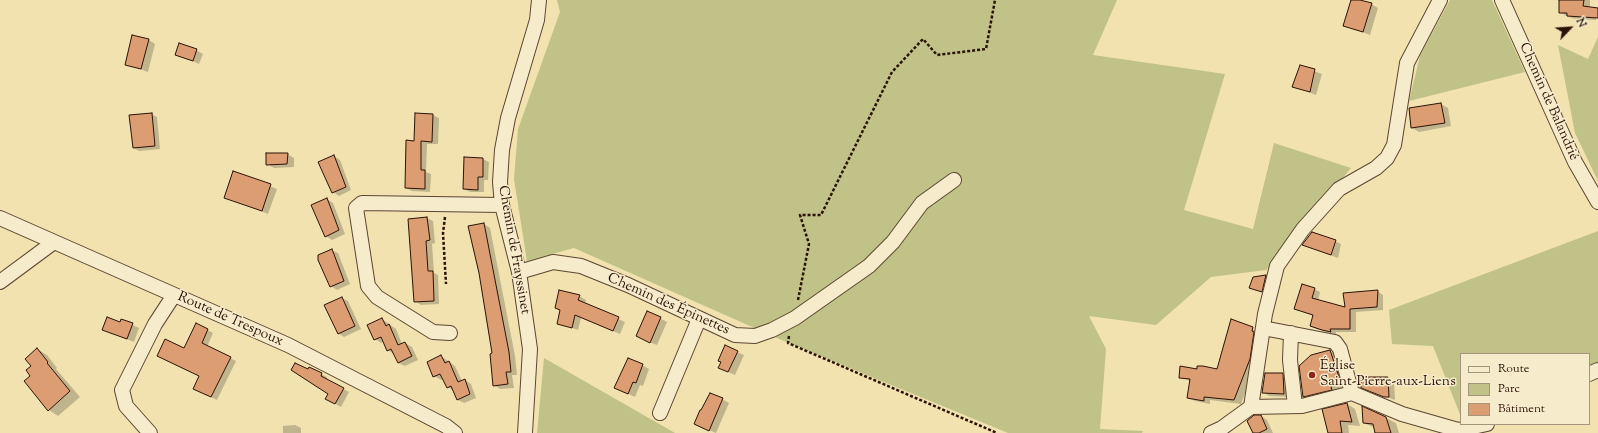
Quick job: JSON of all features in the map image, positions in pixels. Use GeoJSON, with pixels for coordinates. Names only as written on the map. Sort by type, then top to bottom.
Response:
{"type":"FeatureCollection","features":[{"type":"Feature","properties":{"kind":"street","name":"Chemin de Frayssinet"},"geometry":{"type":"LineString","coordinates":[[525,433],[530,349],[519,272],[502,205],[500,182],[502,150],[508,118],[536,20],[539,0]]}},
{"type":"Feature","properties":{"kind":"street"},"geometry":{"type":"LineString","coordinates":[[1250,407],[1258,366],[1263,328],[1277,266],[1303,229],[1339,189],[1376,168],[1387,158],[1394,145],[1407,63],[1440,0]]}},
{"type":"Feature","properties":{"kind":"street","name":"Chemin de Balandrié"},"geometry":{"type":"LineString","coordinates":[[1502,0],[1575,162],[1598,202]]}},
{"type":"Feature","properties":{"kind":"street","name":"Chemin des Épinettes"},"geometry":{"type":"LineString","coordinates":[[519,272],[553,262],[581,266],[735,335],[755,336],[772,330],[795,318],[869,266],[894,242],[922,203],[954,180]]}},
{"type":"Feature","properties":{"kind":"street"},"geometry":{"type":"LineString","coordinates":[[450,333],[433,332],[377,297],[368,286],[356,208],[362,203],[502,205]]}},
{"type":"Feature","properties":{"kind":"street","name":"Route de Trespoux"},"geometry":{"type":"LineString","coordinates":[[0,218],[288,345],[446,426],[455,433]]}},
{"type":"Feature","properties":{"kind":"street"},"geometry":{"type":"LineString","coordinates":[[0,282],[54,242]]}},
{"type":"Feature","properties":{"kind":"street"},"geometry":{"type":"LineString","coordinates":[[150,433],[126,406],[122,390],[155,324],[174,295]]}},
{"type":"Feature","properties":{"kind":"street"},"geometry":{"type":"LineString","coordinates":[[660,413],[699,319]]}},
{"type":"Feature","properties":{"kind":"street"},"geometry":{"type":"LineString","coordinates":[[1263,328],[1335,342],[1340,349],[1347,397]]}},
{"type":"Feature","properties":{"kind":"street"},"geometry":{"type":"LineString","coordinates":[[1291,333],[1290,360],[1295,406]]}},
{"type":"Feature","properties":{"kind":"street"},"geometry":{"type":"LineString","coordinates":[[1211,433],[1222,428],[1250,407],[1302,406],[1347,397],[1458,430],[1482,425]]}},
{"type":"Feature","properties":{"kind":"path"},"geometry":{"type":"LineString","coordinates":[[995,0],[986,49],[937,55],[923,39],[892,72],[821,215],[800,215],[809,244],[795,318],[788,343],[997,433]]}},
{"type":"Feature","properties":{"kind":"path"},"geometry":{"type":"LineString","coordinates":[[446,284],[444,233],[447,205]]}},
{"type":"Feature","properties":{"kind":"green space"},"geometry":{"type":"Polygon","coordinates":[[[557,0],[1117,0],[1093,55],[1225,74],[1184,210],[1253,229],[1274,143],[1351,168],[1266,270],[1211,277],[1156,325],[1089,316],[1106,349],[1100,429],[1143,431],[1142,433],[1008,433],[777,338],[574,248],[527,261],[514,179],[518,129],[560,12],[557,0]]]}},
{"type":"Feature","properties":{"kind":"green space"},"geometry":{"type":"Polygon","coordinates":[[[1450,0],[1492,0],[1525,72],[1409,101],[1420,56],[1450,0]]]}},
{"type":"Feature","properties":{"kind":"green space"},"geometry":{"type":"Polygon","coordinates":[[[1598,37],[1598,181],[1575,133],[1558,45],[1588,59],[1598,37]]]}},
{"type":"Feature","properties":{"kind":"green space"},"geometry":{"type":"Polygon","coordinates":[[[1598,231],[1598,362],[1590,366],[1590,353],[1460,353],[1460,414],[1433,346],[1392,344],[1389,310],[1598,231]]]}},
{"type":"Feature","properties":{"kind":"green space"},"geometry":{"type":"Polygon","coordinates":[[[544,358],[675,433],[537,433],[544,358]]]}},
{"type":"Feature","properties":{"kind":"building"},"geometry":{"type":"Polygon","coordinates":[[[1351,0],[1360,0],[1372,3],[1363,32],[1343,26],[1351,0]]]}},
{"type":"Feature","properties":{"kind":"building"},"geometry":{"type":"Polygon","coordinates":[[[1559,0],[1584,0],[1583,6],[1598,8],[1598,18],[1567,16],[1567,13],[1559,13],[1559,0]]]}},
{"type":"Feature","properties":{"kind":"building"},"geometry":{"type":"Polygon","coordinates":[[[132,35],[149,39],[141,69],[125,65],[132,35]]]}},
{"type":"Feature","properties":{"kind":"building"},"geometry":{"type":"Polygon","coordinates":[[[179,43],[197,49],[193,61],[175,55],[179,43]]]}},
{"type":"Feature","properties":{"kind":"building"},"geometry":{"type":"Polygon","coordinates":[[[1300,65],[1315,69],[1310,92],[1292,87],[1300,65]]]}},
{"type":"Feature","properties":{"kind":"building"},"geometry":{"type":"Polygon","coordinates":[[[1441,103],[1445,123],[1411,128],[1409,108],[1441,103]]]}},
{"type":"Feature","properties":{"kind":"building"},"geometry":{"type":"Polygon","coordinates":[[[152,113],[155,146],[133,148],[129,115],[152,113]]]}},
{"type":"Feature","properties":{"kind":"building"},"geometry":{"type":"Polygon","coordinates":[[[415,113],[433,114],[432,142],[421,141],[421,170],[425,170],[425,189],[405,188],[406,140],[414,141],[415,113]]]}},
{"type":"Feature","properties":{"kind":"building"},"geometry":{"type":"Polygon","coordinates":[[[266,153],[288,153],[287,164],[266,165],[266,153]]]}},
{"type":"Feature","properties":{"kind":"building"},"geometry":{"type":"Polygon","coordinates":[[[334,155],[346,187],[332,193],[318,162],[334,155]]]}},
{"type":"Feature","properties":{"kind":"building"},"geometry":{"type":"Polygon","coordinates":[[[464,157],[483,158],[483,177],[478,177],[478,190],[463,189],[464,157]]]}},
{"type":"Feature","properties":{"kind":"building"},"geometry":{"type":"Polygon","coordinates":[[[233,171],[271,184],[262,211],[224,198],[233,171]]]}},
{"type":"Feature","properties":{"kind":"building"},"geometry":{"type":"Polygon","coordinates":[[[327,198],[339,230],[325,237],[311,205],[327,198]]]}},
{"type":"Feature","properties":{"kind":"building"},"geometry":{"type":"Polygon","coordinates":[[[427,217],[430,240],[426,241],[428,271],[433,271],[434,301],[414,302],[408,219],[427,217]]]}},
{"type":"Feature","properties":{"kind":"building"},"geometry":{"type":"Polygon","coordinates":[[[484,223],[509,352],[511,372],[506,372],[508,384],[493,386],[490,354],[492,353],[479,273],[468,226],[484,223]]]}},
{"type":"Feature","properties":{"kind":"building"},"geometry":{"type":"Polygon","coordinates":[[[1312,232],[1336,240],[1331,255],[1302,245],[1312,232]]]}},
{"type":"Feature","properties":{"kind":"building"},"geometry":{"type":"Polygon","coordinates":[[[332,249],[344,281],[330,287],[318,260],[318,255],[332,249]]]}},
{"type":"Feature","properties":{"kind":"building"},"geometry":{"type":"Polygon","coordinates":[[[1266,275],[1262,292],[1249,288],[1253,277],[1266,275]]]}},
{"type":"Feature","properties":{"kind":"building"},"geometry":{"type":"Polygon","coordinates":[[[1302,284],[1315,288],[1312,298],[1345,307],[1343,293],[1378,290],[1377,307],[1350,309],[1350,329],[1330,329],[1331,332],[1322,330],[1310,326],[1313,315],[1294,309],[1302,284]]]}},
{"type":"Feature","properties":{"kind":"building"},"geometry":{"type":"Polygon","coordinates":[[[559,290],[580,295],[578,300],[619,317],[613,331],[575,315],[572,328],[557,324],[560,310],[555,308],[559,290]]]}},
{"type":"Feature","properties":{"kind":"building"},"geometry":{"type":"Polygon","coordinates":[[[342,297],[355,326],[338,334],[324,305],[342,297]]]}},
{"type":"Feature","properties":{"kind":"building"},"geometry":{"type":"Polygon","coordinates":[[[647,311],[661,317],[650,343],[636,336],[647,311]]]}},
{"type":"Feature","properties":{"kind":"building"},"geometry":{"type":"Polygon","coordinates":[[[107,317],[120,322],[121,319],[133,323],[127,339],[102,330],[107,317]]]}},
{"type":"Feature","properties":{"kind":"building"},"geometry":{"type":"Polygon","coordinates":[[[382,318],[386,326],[389,324],[398,345],[405,342],[412,356],[398,363],[391,349],[387,351],[381,337],[374,340],[367,325],[382,318]]]}},
{"type":"Feature","properties":{"kind":"building"},"geometry":{"type":"Polygon","coordinates":[[[1231,319],[1253,327],[1252,331],[1254,332],[1250,359],[1234,400],[1204,397],[1204,401],[1187,398],[1190,379],[1179,378],[1180,366],[1197,369],[1197,366],[1203,366],[1217,369],[1231,319]]]}},
{"type":"Feature","properties":{"kind":"building"},"geometry":{"type":"Polygon","coordinates":[[[196,323],[208,329],[202,343],[231,357],[211,397],[193,389],[199,376],[157,356],[165,339],[184,348],[196,323]]]}},
{"type":"Feature","properties":{"kind":"building"},"geometry":{"type":"Polygon","coordinates":[[[725,345],[738,351],[728,372],[718,368],[721,362],[718,361],[725,345]]]}},
{"type":"Feature","properties":{"kind":"building"},"geometry":{"type":"Polygon","coordinates":[[[37,348],[70,391],[48,411],[24,381],[30,376],[26,370],[31,366],[25,359],[37,348]]]}},
{"type":"Feature","properties":{"kind":"building","name":"Église Saint-Pierre-aux-Liens"},"geometry":{"type":"Polygon","coordinates":[[[1330,350],[1340,380],[1330,383],[1332,390],[1303,397],[1299,366],[1311,355],[1330,350]]]}},
{"type":"Feature","properties":{"kind":"building"},"geometry":{"type":"Polygon","coordinates":[[[441,355],[445,363],[449,361],[458,382],[465,379],[470,394],[457,400],[451,386],[447,388],[440,374],[433,377],[427,362],[441,355]]]}},
{"type":"Feature","properties":{"kind":"building"},"geometry":{"type":"Polygon","coordinates":[[[628,358],[643,364],[636,383],[633,382],[628,394],[614,388],[628,358]]]}},
{"type":"Feature","properties":{"kind":"building"},"geometry":{"type":"Polygon","coordinates":[[[295,363],[322,373],[321,376],[344,388],[335,404],[325,399],[328,394],[291,370],[295,363]]]}},
{"type":"Feature","properties":{"kind":"building"},"geometry":{"type":"Polygon","coordinates":[[[1265,373],[1283,373],[1284,394],[1262,393],[1265,373]]]}},
{"type":"Feature","properties":{"kind":"building"},"geometry":{"type":"Polygon","coordinates":[[[1361,377],[1388,377],[1389,397],[1384,397],[1361,388],[1361,377]]]}},
{"type":"Feature","properties":{"kind":"building"},"geometry":{"type":"Polygon","coordinates":[[[710,393],[723,398],[709,431],[694,424],[710,393]]]}},
{"type":"Feature","properties":{"kind":"building"},"geometry":{"type":"Polygon","coordinates":[[[1347,403],[1352,422],[1340,421],[1342,433],[1328,433],[1322,409],[1347,403]]]}},
{"type":"Feature","properties":{"kind":"building"},"geometry":{"type":"Polygon","coordinates":[[[1362,406],[1386,417],[1391,433],[1375,433],[1373,424],[1363,423],[1362,406]]]}},
{"type":"Feature","properties":{"kind":"building"},"geometry":{"type":"Polygon","coordinates":[[[1254,415],[1261,415],[1267,429],[1259,433],[1253,433],[1247,421],[1254,415]]]}},
{"type":"Feature","properties":{"kind":"place","name":"Église Saint-Pierre-aux-Liens"},"geometry":{"type":"Point","coordinates":[1312,375]}}]}
